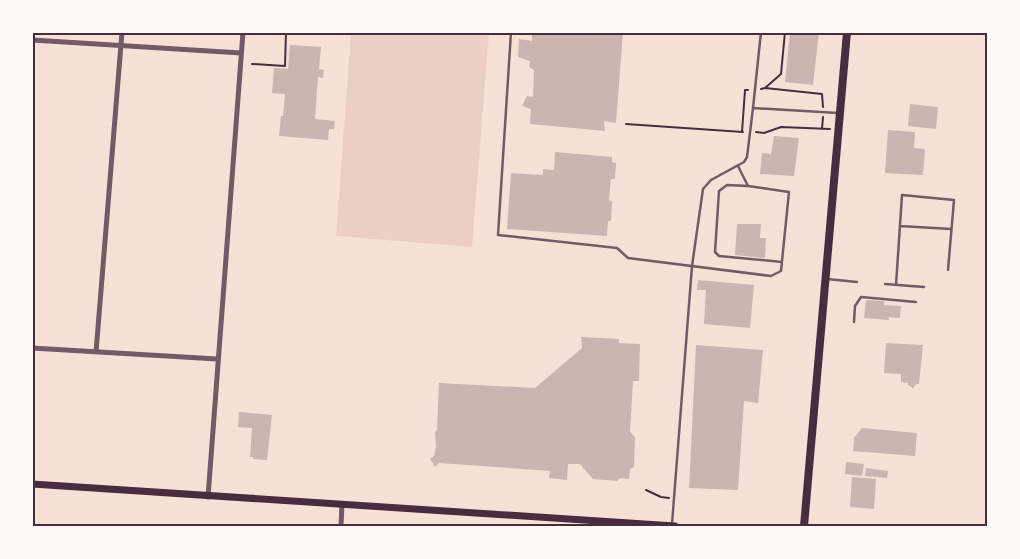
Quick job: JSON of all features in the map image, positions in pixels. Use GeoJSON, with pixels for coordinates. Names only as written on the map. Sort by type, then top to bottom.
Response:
{"type":"FeatureCollection","features":[{"type":"Feature","properties":{"kind":"main road"},"geometry":{"type":"LineString","coordinates":[[804,526],[846,32]]}},
{"type":"Feature","properties":{"kind":"main road"},"geometry":{"type":"LineString","coordinates":[[32,484],[673,526]]}},
{"type":"Feature","properties":{"kind":"street"},"geometry":{"type":"LineString","coordinates":[[96,352],[122,32]]}},
{"type":"Feature","properties":{"kind":"street"},"geometry":{"type":"LineString","coordinates":[[208,496],[243,32]]}},
{"type":"Feature","properties":{"kind":"street"},"geometry":{"type":"LineString","coordinates":[[32,40],[241,53]]}},
{"type":"Feature","properties":{"kind":"street"},"geometry":{"type":"LineString","coordinates":[[32,348],[218,359]]}},
{"type":"Feature","properties":{"kind":"street"},"geometry":{"type":"LineString","coordinates":[[341,526],[342,504]]}},
{"type":"Feature","properties":{"kind":"lane"},"geometry":{"type":"LineString","coordinates":[[511,32],[498,235],[617,248],[628,258],[771,276],[781,271],[782,262],[788,192],[748,186],[727,185],[719,191],[715,252],[719,256],[782,262]]}},
{"type":"Feature","properties":{"kind":"lane"},"geometry":{"type":"LineString","coordinates":[[673,526],[692,266],[703,189],[711,180],[738,166],[747,157],[761,32]]}},
{"type":"Feature","properties":{"kind":"lane"},"geometry":{"type":"LineString","coordinates":[[753,108],[839,113]]}},
{"type":"Feature","properties":{"kind":"lane"},"geometry":{"type":"LineString","coordinates":[[738,166],[748,186]]}},
{"type":"Feature","properties":{"kind":"lane"},"geometry":{"type":"LineString","coordinates":[[896,285],[902,195],[954,200],[948,270]]}},
{"type":"Feature","properties":{"kind":"lane"},"geometry":{"type":"LineString","coordinates":[[900,226],[951,229]]}},
{"type":"Feature","properties":{"kind":"lane"},"geometry":{"type":"LineString","coordinates":[[826,279],[856,282]]}},
{"type":"Feature","properties":{"kind":"lane"},"geometry":{"type":"LineString","coordinates":[[884,284],[924,287]]}},
{"type":"Feature","properties":{"kind":"lane"},"geometry":{"type":"LineString","coordinates":[[854,322],[857,301],[861,297],[916,302]]}},
{"type":"Feature","properties":{"kind":"path"},"geometry":{"type":"LineString","coordinates":[[252,64],[285,66],[286,32]]}},
{"type":"Feature","properties":{"kind":"path"},"geometry":{"type":"LineString","coordinates":[[765,88],[781,74],[785,32]]}},
{"type":"Feature","properties":{"kind":"path"},"geometry":{"type":"LineString","coordinates":[[742,132],[745,90],[765,88],[822,94],[824,112],[822,129]]}},
{"type":"Feature","properties":{"kind":"path"},"geometry":{"type":"LineString","coordinates":[[626,124],[764,133],[781,128],[838,130]]}},
{"type":"Feature","properties":{"kind":"path"},"geometry":{"type":"LineString","coordinates":[[646,490],[660,497],[674,498]]}},
{"type":"Feature","properties":{"kind":"shaded area"},"geometry":{"type":"Polygon","coordinates":[[[351,33],[489,33],[472,247],[336,236],[351,33]]]}},
{"type":"Feature","properties":{"kind":"building"},"geometry":{"type":"Polygon","coordinates":[[[532,32],[623,32],[616,123],[604,121],[605,131],[530,124],[531,109],[522,106],[527,96],[533,97],[534,70],[529,67],[530,61],[518,57],[519,39],[532,41],[532,32]]]}},
{"type":"Feature","properties":{"kind":"building"},"geometry":{"type":"Polygon","coordinates":[[[790,32],[819,32],[813,85],[785,82],[790,32]]]}},
{"type":"Feature","properties":{"kind":"building"},"geometry":{"type":"Polygon","coordinates":[[[290,45],[321,47],[319,69],[324,70],[323,78],[318,77],[315,119],[335,121],[334,129],[329,129],[328,140],[279,136],[285,94],[272,93],[274,68],[288,69],[290,45]]]}},
{"type":"Feature","properties":{"kind":"building"},"geometry":{"type":"Polygon","coordinates":[[[910,104],[938,107],[936,129],[908,126],[910,104]]]}},
{"type":"Feature","properties":{"kind":"building"},"geometry":{"type":"Polygon","coordinates":[[[888,130],[915,132],[914,148],[925,149],[923,175],[885,173],[888,130]]]}},
{"type":"Feature","properties":{"kind":"building"},"geometry":{"type":"Polygon","coordinates":[[[774,136],[799,138],[794,176],[760,174],[762,153],[771,154],[774,136]]]}},
{"type":"Feature","properties":{"kind":"building"},"geometry":{"type":"Polygon","coordinates":[[[555,152],[612,157],[612,162],[616,163],[615,179],[611,179],[609,200],[612,201],[611,221],[608,221],[607,236],[507,229],[511,173],[543,175],[543,169],[554,170],[555,152]]]}},
{"type":"Feature","properties":{"kind":"building"},"geometry":{"type":"Polygon","coordinates":[[[737,224],[761,224],[760,238],[766,238],[765,258],[735,255],[737,224]]]}},
{"type":"Feature","properties":{"kind":"building"},"geometry":{"type":"Polygon","coordinates":[[[698,280],[754,285],[750,328],[704,324],[706,290],[697,290],[698,280]]]}},
{"type":"Feature","properties":{"kind":"building"},"geometry":{"type":"Polygon","coordinates":[[[866,300],[884,301],[884,305],[901,306],[900,318],[889,317],[889,320],[864,318],[866,300]]]}},
{"type":"Feature","properties":{"kind":"building"},"geometry":{"type":"Polygon","coordinates":[[[581,337],[619,339],[619,343],[640,344],[639,381],[633,381],[630,432],[635,437],[634,467],[630,469],[629,479],[620,478],[617,481],[593,479],[580,464],[568,464],[567,480],[549,478],[550,471],[439,463],[435,467],[430,459],[434,456],[436,447],[435,432],[437,430],[439,383],[535,388],[582,348],[581,337]]]}},
{"type":"Feature","properties":{"kind":"building"},"geometry":{"type":"Polygon","coordinates":[[[886,343],[923,345],[919,384],[916,384],[913,388],[908,383],[901,382],[901,374],[884,373],[886,343]]]}},
{"type":"Feature","properties":{"kind":"building"},"geometry":{"type":"Polygon","coordinates":[[[696,345],[763,350],[758,403],[744,401],[738,490],[689,488],[696,345]]]}},
{"type":"Feature","properties":{"kind":"building"},"geometry":{"type":"Polygon","coordinates":[[[239,412],[272,415],[267,460],[250,457],[252,428],[238,427],[239,412]]]}},
{"type":"Feature","properties":{"kind":"building"},"geometry":{"type":"Polygon","coordinates":[[[862,428],[917,433],[915,456],[853,451],[854,438],[862,428]]]}},
{"type":"Feature","properties":{"kind":"building"},"geometry":{"type":"Polygon","coordinates":[[[846,462],[864,464],[862,476],[845,474],[846,462]]]}},
{"type":"Feature","properties":{"kind":"building"},"geometry":{"type":"Polygon","coordinates":[[[866,468],[888,471],[887,478],[865,476],[866,468]]]}},
{"type":"Feature","properties":{"kind":"building"},"geometry":{"type":"Polygon","coordinates":[[[852,477],[876,479],[874,509],[850,507],[852,477]]]}}]}
